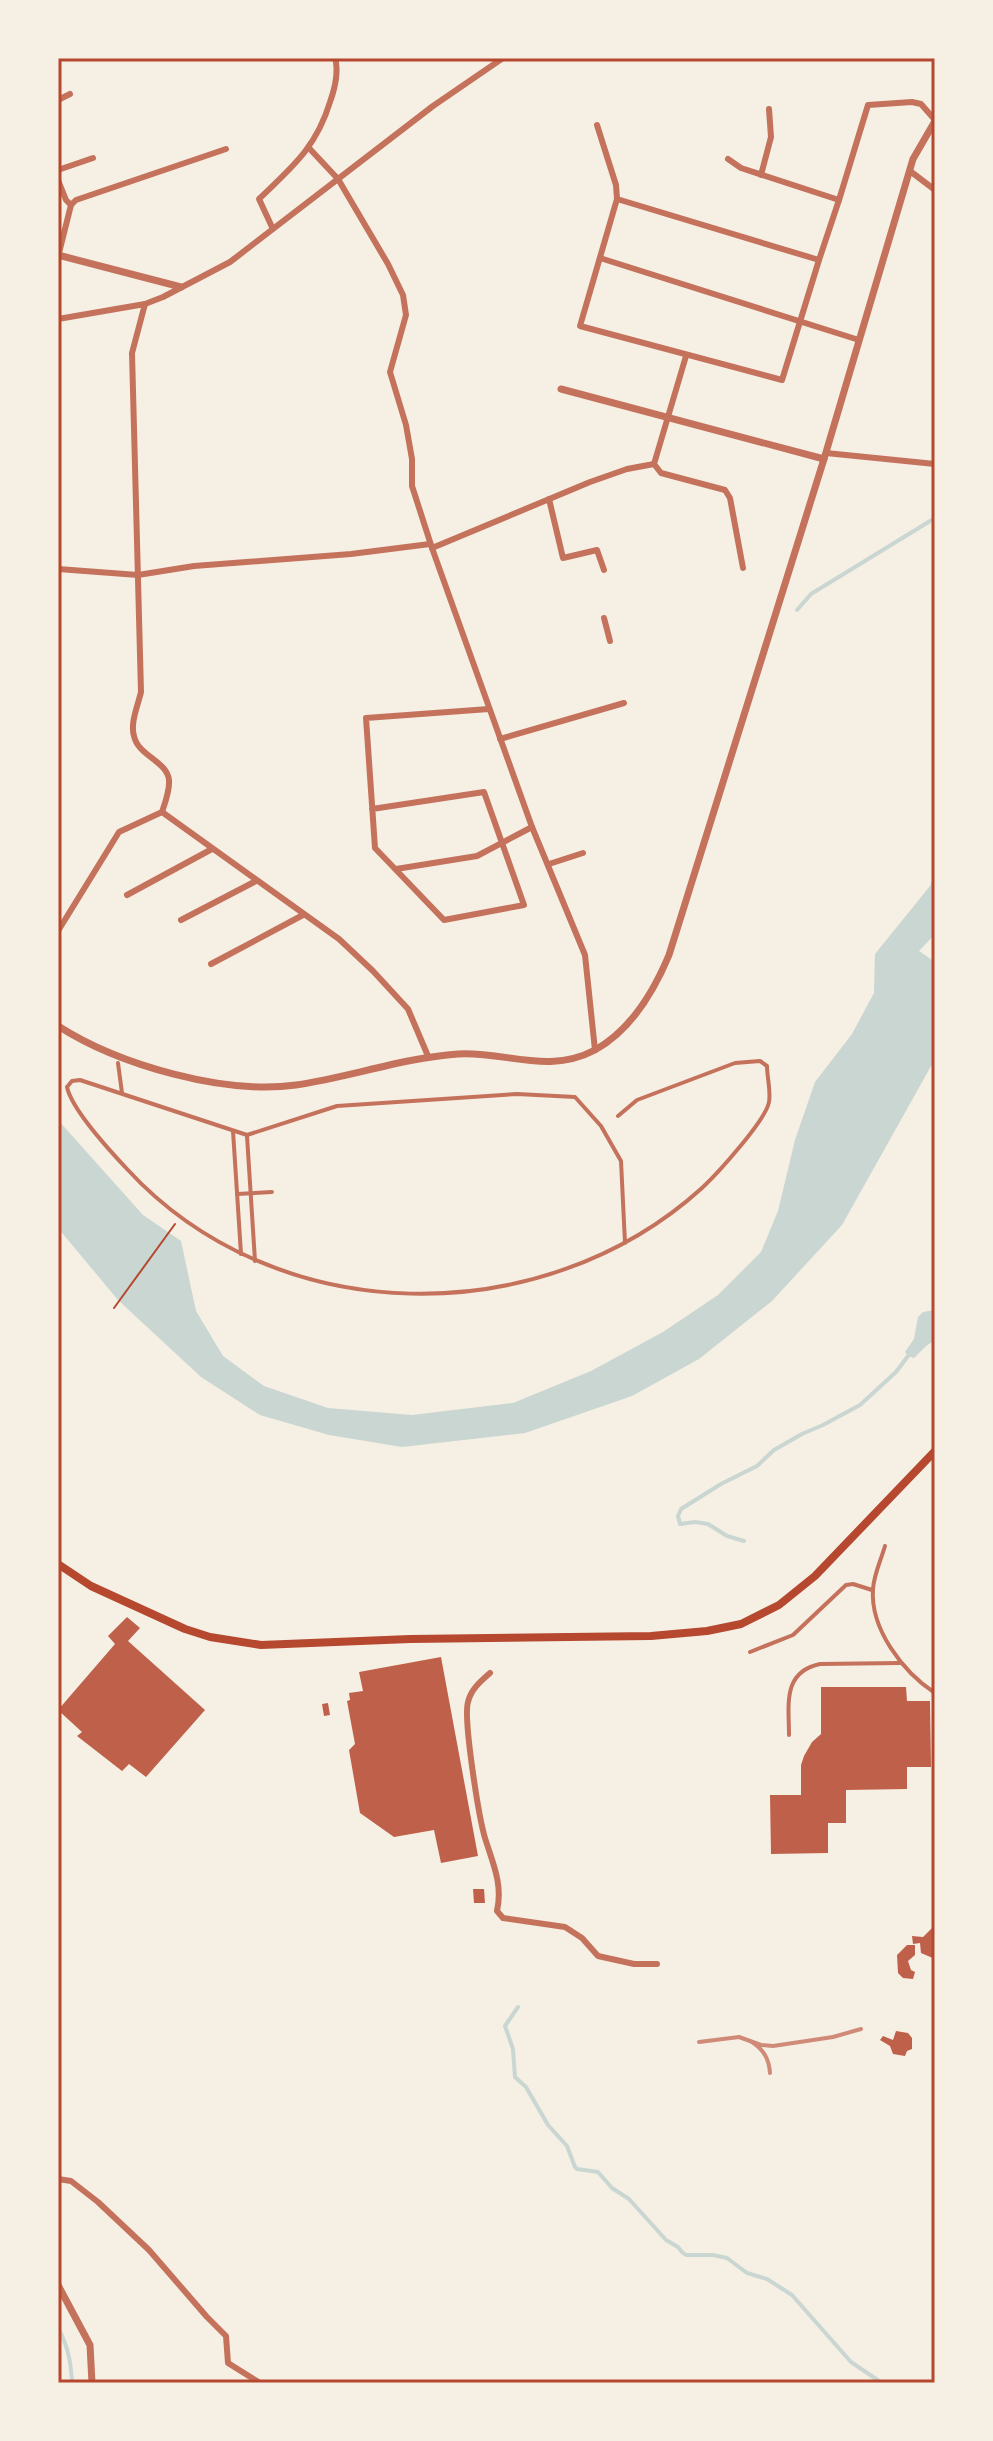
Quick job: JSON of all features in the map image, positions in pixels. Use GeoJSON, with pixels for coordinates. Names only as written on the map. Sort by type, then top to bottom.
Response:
{"type":"FeatureCollection","features":[{"type":"Feature","properties":{"kind":"main road"},"geometry":{"type":"LineString","coordinates":[[58,1564],[91,1586],[185,1629],[210,1637],[261,1645],[410,1639],[651,1636],[707,1631],[741,1624],[779,1605],[815,1576],[935,1451]]}},
{"type":"Feature","properties":{"kind":"street"},"geometry":{"type":"LineString","coordinates":[[272,227],[259,199],[309,148],[324,122],[335,89],[335,58]]}},
{"type":"Feature","properties":{"kind":"street"},"geometry":{"type":"LineString","coordinates":[[58,319],[145,304],[230,262],[433,106],[503,58]]}},
{"type":"Feature","properties":{"kind":"street"},"geometry":{"type":"LineString","coordinates":[[58,100],[70,94]]}},
{"type":"Feature","properties":{"kind":"street"},"geometry":{"type":"LineString","coordinates":[[58,1026],[89,1043],[138,1063],[217,1084],[294,1086],[428,1056],[466,1054],[533,1063],[563,1061],[595,1050],[617,1033],[642,1006],[657,983],[669,955],[825,456],[913,159],[935,120],[921,104],[868,105],[782,380],[580,326],[617,199],[616,185],[597,125]]}},
{"type":"Feature","properties":{"kind":"street"},"geometry":{"type":"LineString","coordinates":[[761,175],[771,137],[769,109]]}},
{"type":"Feature","properties":{"kind":"street"},"geometry":{"type":"LineString","coordinates":[[309,148],[338,179],[403,295],[406,315],[390,372],[406,425],[412,459],[412,486],[532,827],[585,955],[595,1050]]}},
{"type":"Feature","properties":{"kind":"street"},"geometry":{"type":"LineString","coordinates":[[181,287],[58,255],[71,205],[76,200],[226,149]]}},
{"type":"Feature","properties":{"kind":"street"},"geometry":{"type":"LineString","coordinates":[[58,170],[93,158]]}},
{"type":"Feature","properties":{"kind":"street"},"geometry":{"type":"LineString","coordinates":[[728,159],[741,168],[839,200]]}},
{"type":"Feature","properties":{"kind":"street"},"geometry":{"type":"LineString","coordinates":[[910,171],[935,190]]}},
{"type":"Feature","properties":{"kind":"street"},"geometry":{"type":"LineString","coordinates":[[58,180],[71,205]]}},
{"type":"Feature","properties":{"kind":"street"},"geometry":{"type":"LineString","coordinates":[[617,199],[819,260]]}},
{"type":"Feature","properties":{"kind":"street"},"geometry":{"type":"LineString","coordinates":[[600,258],[859,340]]}},
{"type":"Feature","properties":{"kind":"street"},"geometry":{"type":"LineString","coordinates":[[145,304],[132,353],[141,692],[133,728],[134,739],[142,750],[166,771],[169,782],[162,812]]}},
{"type":"Feature","properties":{"kind":"street"},"geometry":{"type":"LineString","coordinates":[[654,464],[686,356]]}},
{"type":"Feature","properties":{"kind":"street"},"geometry":{"type":"LineString","coordinates":[[561,389],[825,456],[935,464]]}},
{"type":"Feature","properties":{"kind":"street"},"geometry":{"type":"LineString","coordinates":[[58,569],[138,575],[194,566],[431,546],[627,469],[654,464]]}},
{"type":"Feature","properties":{"kind":"street"},"geometry":{"type":"LineString","coordinates":[[654,464],[661,473],[725,490],[730,498],[743,568]]}},
{"type":"Feature","properties":{"kind":"street"},"geometry":{"type":"LineString","coordinates":[[549,499],[563,558],[597,550],[604,570]]}},
{"type":"Feature","properties":{"kind":"street"},"geometry":{"type":"LineString","coordinates":[[604,618],[610,641]]}},
{"type":"Feature","properties":{"kind":"street"},"geometry":{"type":"LineString","coordinates":[[500,739],[624,703]]}},
{"type":"Feature","properties":{"kind":"street"},"geometry":{"type":"LineString","coordinates":[[372,809],[484,792],[524,905],[444,920],[375,848],[372,809],[366,718],[489,709]]}},
{"type":"Feature","properties":{"kind":"street"},"geometry":{"type":"LineString","coordinates":[[162,812],[339,939],[408,1009],[428,1056]]}},
{"type":"Feature","properties":{"kind":"street"},"geometry":{"type":"LineString","coordinates":[[58,931],[119,832],[162,812]]}},
{"type":"Feature","properties":{"kind":"street"},"geometry":{"type":"LineString","coordinates":[[396,869],[477,856],[532,827]]}},
{"type":"Feature","properties":{"kind":"street"},"geometry":{"type":"LineString","coordinates":[[127,895],[212,849]]}},
{"type":"Feature","properties":{"kind":"street"},"geometry":{"type":"LineString","coordinates":[[549,864],[583,853]]}},
{"type":"Feature","properties":{"kind":"street"},"geometry":{"type":"LineString","coordinates":[[181,920],[256,881]]}},
{"type":"Feature","properties":{"kind":"street"},"geometry":{"type":"LineString","coordinates":[[211,964],[303,915]]}},
{"type":"Feature","properties":{"kind":"street"},"geometry":{"type":"LineString","coordinates":[[618,1116],[637,1100],[735,1063],[760,1061],[767,1066],[769,1104],[736,1152],[684,1204],[625,1243],[582,1262],[491,1288],[410,1295],[314,1281],[255,1261],[209,1237],[139,1182],[73,1102],[67,1087],[77,1080],[247,1135],[337,1106],[517,1094],[575,1097],[603,1124],[621,1161],[625,1243]]}},
{"type":"Feature","properties":{"kind":"street"},"geometry":{"type":"LineString","coordinates":[[118,1063],[122,1093]]}},
{"type":"Feature","properties":{"kind":"street"},"geometry":{"type":"LineString","coordinates":[[233,1131],[241,1254]]}},
{"type":"Feature","properties":{"kind":"street"},"geometry":{"type":"LineString","coordinates":[[247,1135],[255,1261]]}},
{"type":"Feature","properties":{"kind":"street"},"geometry":{"type":"LineString","coordinates":[[237,1194],[272,1192]]}},
{"type":"Feature","properties":{"kind":"street"},"geometry":{"type":"LineString","coordinates":[[885,1546],[873,1590],[879,1622],[900,1663],[935,1693]]}},
{"type":"Feature","properties":{"kind":"street"},"geometry":{"type":"LineString","coordinates":[[750,1652],[793,1635],[846,1585],[873,1590]]}},
{"type":"Feature","properties":{"kind":"street"},"geometry":{"type":"LineString","coordinates":[[789,1735],[790,1688],[793,1680],[808,1668],[820,1664],[900,1663]]}},
{"type":"Feature","properties":{"kind":"street"},"geometry":{"type":"LineString","coordinates":[[490,1673],[472,1691],[466,1711],[484,1835],[498,1873],[500,1896],[497,1911],[503,1918],[574,1931],[598,1956],[634,1964],[657,1964]]}},
{"type":"Feature","properties":{"kind":"street"},"geometry":{"type":"LineString","coordinates":[[58,2179],[71,2181],[149,2250],[226,2336],[228,2363],[260,2383]]}},
{"type":"Feature","properties":{"kind":"street"},"geometry":{"type":"LineString","coordinates":[[58,2285],[90,2345],[92,2383]]}},
{"type":"Feature","properties":{"kind":"path"},"geometry":{"type":"LineString","coordinates":[[114,1308],[181,1217]]}},
{"type":"Feature","properties":{"kind":"shaded area"},"geometry":{"type":"Polygon","coordinates":[[[935,874],[935,934],[919,951],[935,962],[935,1059],[842,1225],[772,1301],[699,1359],[632,1396],[525,1433],[402,1447],[329,1435],[260,1415],[201,1377],[118,1300],[58,1228],[58,1120],[143,1215],[181,1241],[196,1311],[223,1356],[264,1386],[328,1408],[412,1415],[513,1403],[591,1371],[663,1332],[718,1295],[761,1252],[778,1211],[795,1140],[815,1082],[852,1034],[874,993],[875,954],[930,886],[935,874]]]}},
{"type":"Feature","properties":{"kind":"shaded area"},"geometry":{"type":"Polygon","coordinates":[[[935,1310],[935,1340],[914,1358],[908,1356],[905,1352],[914,1339],[918,1317],[923,1312],[935,1310]]]}},
{"type":"Feature","properties":{"kind":"building"},"geometry":{"type":"Polygon","coordinates":[[[127,1617],[140,1628],[128,1641],[205,1710],[146,1777],[129,1764],[122,1771],[77,1736],[82,1732],[58,1710],[115,1644],[108,1636],[127,1617]]]}},
{"type":"Feature","properties":{"kind":"building"},"geometry":{"type":"Polygon","coordinates":[[[441,1657],[478,1856],[441,1863],[434,1830],[394,1837],[360,1813],[349,1750],[355,1744],[347,1701],[350,1700],[349,1693],[363,1691],[359,1672],[441,1657]]]}},
{"type":"Feature","properties":{"kind":"building"},"geometry":{"type":"Polygon","coordinates":[[[821,1687],[906,1687],[907,1701],[930,1701],[931,1767],[907,1767],[907,1789],[846,1790],[846,1823],[828,1823],[828,1853],[771,1854],[770,1795],[801,1795],[801,1765],[812,1742],[821,1734],[821,1687]]]}},
{"type":"Feature","properties":{"kind":"building"},"geometry":{"type":"Polygon","coordinates":[[[328,1703],[330,1715],[324,1716],[322,1704],[328,1703]]]}},
{"type":"Feature","properties":{"kind":"building"},"geometry":{"type":"Polygon","coordinates":[[[473,1889],[484,1889],[485,1903],[474,1903],[473,1889]]]}},
{"type":"Feature","properties":{"kind":"building"},"geometry":{"type":"Polygon","coordinates":[[[935,1925],[935,1959],[921,1953],[920,1943],[913,1944],[912,1936],[923,1937],[935,1925]]]}},
{"type":"Feature","properties":{"kind":"building"},"geometry":{"type":"Polygon","coordinates":[[[907,1945],[915,1945],[915,1955],[908,1961],[915,1972],[913,1979],[903,1978],[898,1973],[897,1955],[907,1945]]]}},
{"type":"Feature","properties":{"kind":"building"},"geometry":{"type":"Polygon","coordinates":[[[896,2031],[908,2033],[912,2038],[912,2049],[905,2056],[893,2054],[890,2046],[880,2040],[883,2036],[893,2040],[896,2031]]]}},
{"type":"Feature","properties":{"kind":"waterway"},"geometry":{"type":"LineString","coordinates":[[797,610],[811,594],[935,518]]}},
{"type":"Feature","properties":{"kind":"waterway"},"geometry":{"type":"LineString","coordinates":[[744,1541],[727,1536],[708,1524],[680,1524],[678,1516],[681,1509],[757,1466],[774,1450],[860,1405],[896,1372],[908,1356]]}},
{"type":"Feature","properties":{"kind":"waterway"},"geometry":{"type":"LineString","coordinates":[[518,2007],[505,2026],[513,2049],[515,2077],[526,2087],[548,2125],[567,2146],[575,2167],[598,2172],[612,2188],[629,2199],[666,2240],[686,2255],[727,2258],[747,2273],[767,2279],[792,2295],[851,2362],[882,2383]]}},
{"type":"Feature","properties":{"kind":"waterway"},"geometry":{"type":"LineString","coordinates":[[58,2328],[68,2354],[72,2383]]}},
{"type":"Feature","properties":{"kind":"railway"},"geometry":{"type":"LineString","coordinates":[[699,2042],[739,2037],[773,2046],[833,2037],[861,2029]]}},
{"type":"Feature","properties":{"kind":"railway"},"geometry":{"type":"LineString","coordinates":[[752,2042],[765,2055],[770,2073]]}}]}
